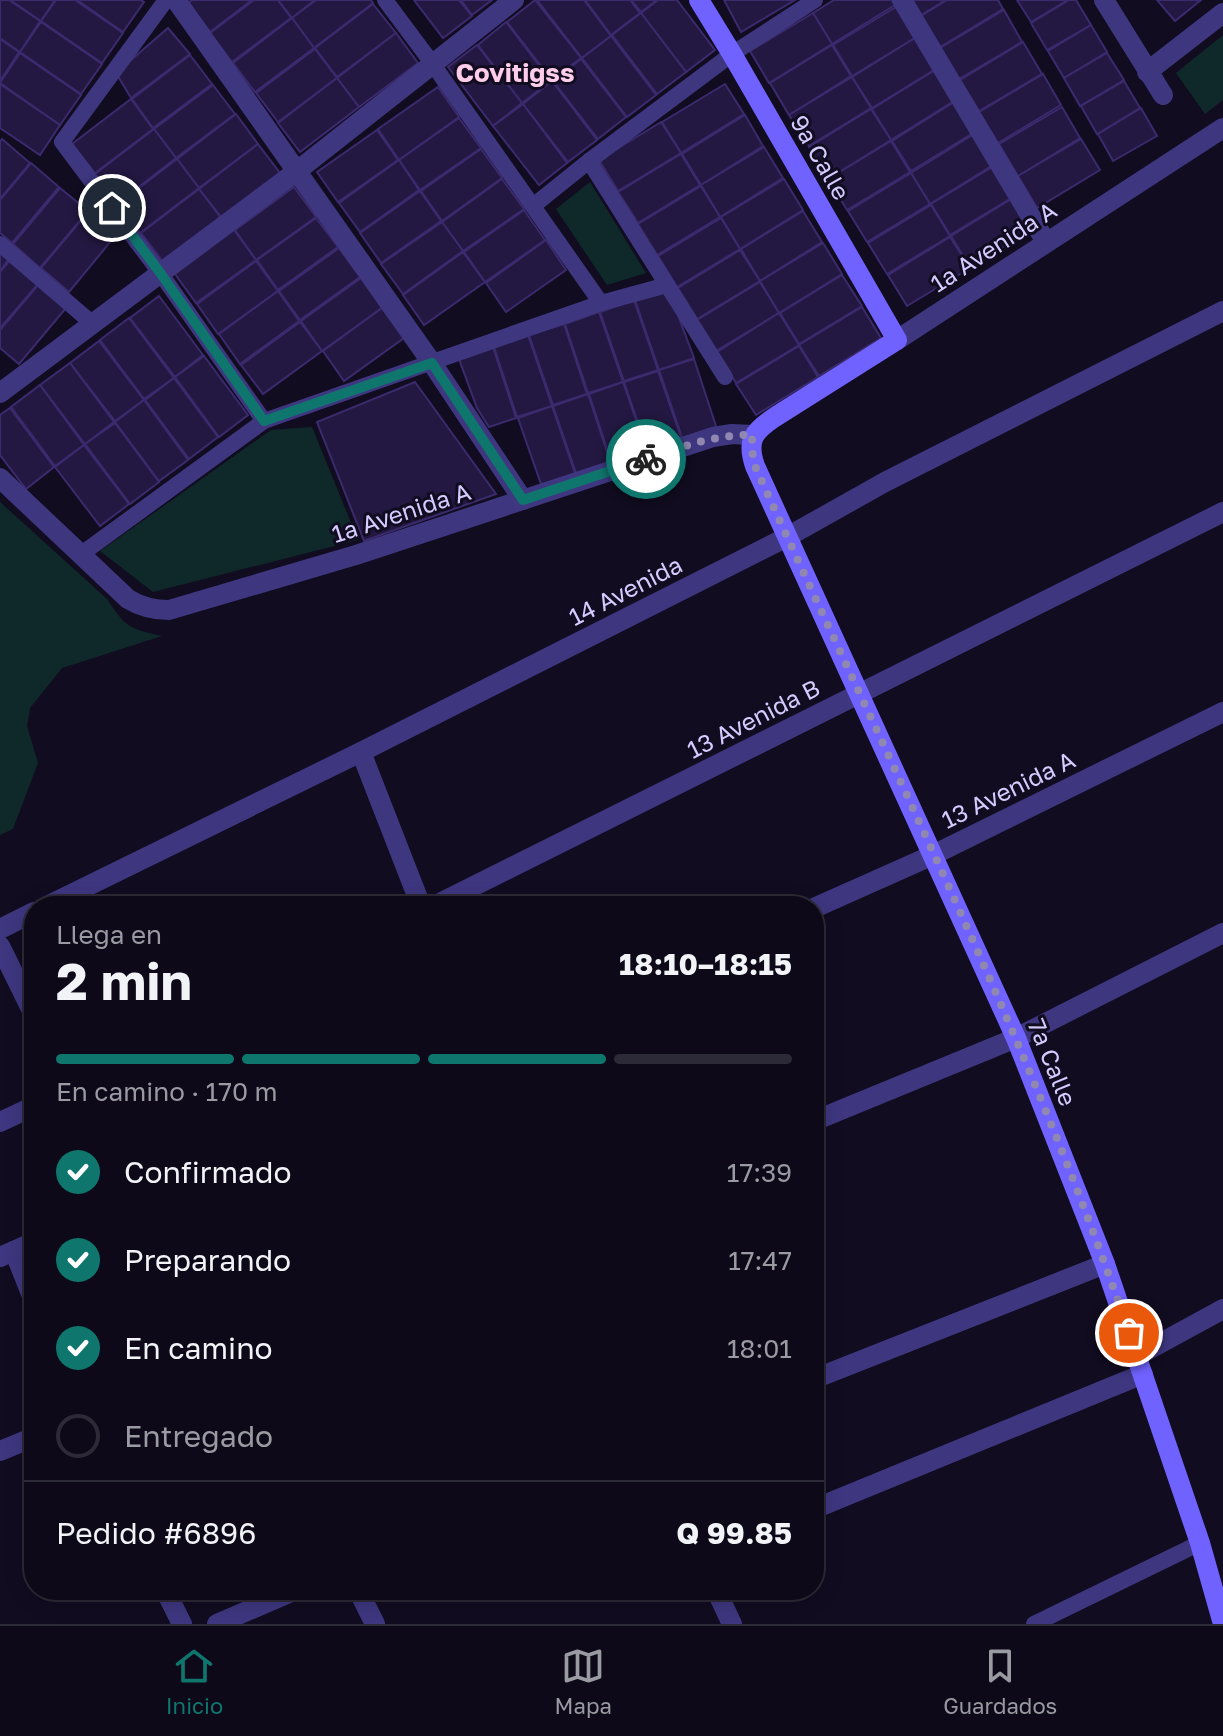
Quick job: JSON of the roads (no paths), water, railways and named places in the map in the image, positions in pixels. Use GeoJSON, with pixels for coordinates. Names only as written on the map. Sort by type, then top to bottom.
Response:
{"type":"FeatureCollection","features":[{"type":"Feature","properties":{"kind":"main road","name":"9a Calle"},"geometry":{"type":"LineString","coordinates":[[699,0],[897,340]]}},
{"type":"Feature","properties":{"kind":"main road","name":"1a Avenida A"},"geometry":{"type":"LineString","coordinates":[[753,435],[775,417],[897,340]]}},
{"type":"Feature","properties":{"kind":"main road"},"geometry":{"type":"LineString","coordinates":[[753,435],[751,445],[755,466],[787,537]]}},
{"type":"Feature","properties":{"kind":"main road","name":"7a Calle"},"geometry":{"type":"LineString","coordinates":[[787,537],[1016,1038],[1105,1264],[1200,1543],[1223,1624]]}},
{"type":"Feature","properties":{"kind":"street"},"geometry":{"type":"LineString","coordinates":[[176,0],[432,363],[523,500]]}},
{"type":"Feature","properties":{"kind":"street"},"geometry":{"type":"LineString","coordinates":[[0,393],[297,171],[514,0]]}},
{"type":"Feature","properties":{"kind":"street"},"geometry":{"type":"LineString","coordinates":[[902,0],[1046,242]]}},
{"type":"Feature","properties":{"kind":"street"},"geometry":{"type":"LineString","coordinates":[[1104,0],[1163,95]]}},
{"type":"Feature","properties":{"kind":"street"},"geometry":{"type":"LineString","coordinates":[[1147,72],[1223,13]]}},
{"type":"Feature","properties":{"kind":"street","name":"1a Avenida A"},"geometry":{"type":"LineString","coordinates":[[897,340],[1223,128]]}},
{"type":"Feature","properties":{"kind":"street","name":"14 Avenida"},"geometry":{"type":"LineString","coordinates":[[67,896],[787,537],[885,482],[1223,311]]}},
{"type":"Feature","properties":{"kind":"street","name":"1a Avenida A"},"geometry":{"type":"LineString","coordinates":[[0,478],[128,599],[149,609],[169,610],[356,555],[713,437],[753,435]]}},
{"type":"Feature","properties":{"kind":"street","name":"13 Avenida B"},"geometry":{"type":"LineString","coordinates":[[454,896],[1223,512]]}},
{"type":"Feature","properties":{"kind":"street","name":"13 Avenida A"},"geometry":{"type":"LineString","coordinates":[[824,904],[933,855],[1223,712]]}},
{"type":"Feature","properties":{"kind":"street"},"geometry":{"type":"LineString","coordinates":[[361,752],[417,896]]}},
{"type":"Feature","properties":{"kind":"street"},"geometry":{"type":"LineString","coordinates":[[0,929],[24,917]]}},
{"type":"Feature","properties":{"kind":"street"},"geometry":{"type":"LineString","coordinates":[[824,1117],[1016,1038],[1223,933]]}},
{"type":"Feature","properties":{"kind":"street"},"geometry":{"type":"LineString","coordinates":[[0,946],[24,995]]}},
{"type":"Feature","properties":{"kind":"street"},"geometry":{"type":"LineString","coordinates":[[0,1122],[24,1111]]}},
{"type":"Feature","properties":{"kind":"street"},"geometry":{"type":"LineString","coordinates":[[7,1254],[24,1284]]}},
{"type":"Feature","properties":{"kind":"street"},"geometry":{"type":"LineString","coordinates":[[824,1375],[1105,1264]]}},
{"type":"Feature","properties":{"kind":"street"},"geometry":{"type":"LineString","coordinates":[[824,1505],[1140,1365],[1223,1309]]}},
{"type":"Feature","properties":{"kind":"street"},"geometry":{"type":"LineString","coordinates":[[0,1451],[24,1441]]}},
{"type":"Feature","properties":{"kind":"street"},"geometry":{"type":"LineString","coordinates":[[170,1600],[182,1624]]}},
{"type":"Feature","properties":{"kind":"street"},"geometry":{"type":"LineString","coordinates":[[217,1624],[273,1600]]}},
{"type":"Feature","properties":{"kind":"street"},"geometry":{"type":"LineString","coordinates":[[363,1600],[375,1624]]}},
{"type":"Feature","properties":{"kind":"street"},"geometry":{"type":"LineString","coordinates":[[721,1600],[732,1624]]}},
{"type":"Feature","properties":{"kind":"lane"},"geometry":{"type":"LineString","coordinates":[[166,0],[62,142],[161,274],[264,421]]}},
{"type":"Feature","properties":{"kind":"lane"},"geometry":{"type":"LineString","coordinates":[[385,0],[601,303]]}},
{"type":"Feature","properties":{"kind":"lane"},"geometry":{"type":"LineString","coordinates":[[533,206],[732,54],[815,0]]}},
{"type":"Feature","properties":{"kind":"lane"},"geometry":{"type":"LineString","coordinates":[[589,161],[725,377]]}},
{"type":"Feature","properties":{"kind":"lane"},"geometry":{"type":"LineString","coordinates":[[0,244],[93,324]]}},
{"type":"Feature","properties":{"kind":"lane"},"geometry":{"type":"LineString","coordinates":[[80,555],[264,421],[601,303],[667,285]]}},
{"type":"Feature","properties":{"kind":"lane"},"geometry":{"type":"LineString","coordinates":[[1034,1624],[1200,1543]]}},
{"type":"Feature","properties":{"kind":"district","name":"Covitigss"},"geometry":{"type":"Point","coordinates":[515,72]}}]}
